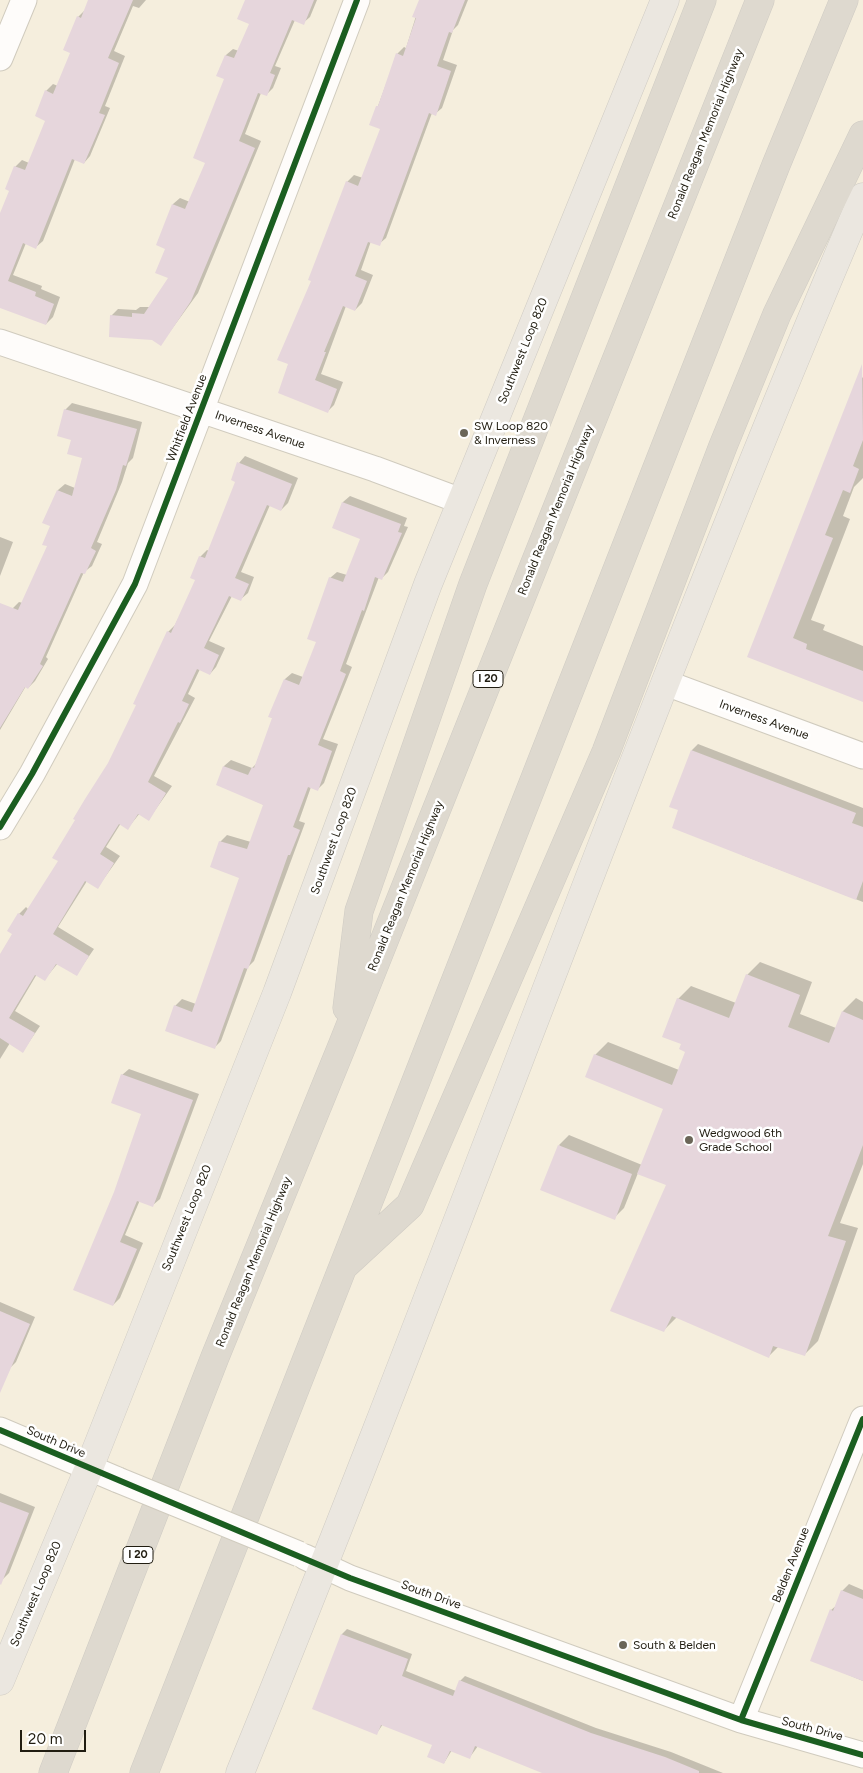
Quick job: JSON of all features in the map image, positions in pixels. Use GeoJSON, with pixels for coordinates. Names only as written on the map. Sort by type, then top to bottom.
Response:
{"type":"FeatureCollection","features":[{"type":"Feature","properties":{"kind":"highway"},"geometry":{"type":"LineString","coordinates":[[342,1046],[359,911],[476,576],[702,0]]}},
{"type":"Feature","properties":{"kind":"highway","name":"Ronald Reagan Memorial Highway"},"geometry":{"type":"LineString","coordinates":[[58,1763],[211,1367],[342,1046],[760,0]]}},
{"type":"Feature","properties":{"kind":"highway"},"geometry":{"type":"LineString","coordinates":[[144,1773],[340,1270],[769,183],[844,0]]}},
{"type":"Feature","properties":{"kind":"highway"},"geometry":{"type":"LineString","coordinates":[[340,1270],[410,1205],[606,752],[723,446],[777,314],[863,135]]}},
{"type":"Feature","properties":{"kind":"highway"},"geometry":{"type":"LineString","coordinates":[[43,1773],[58,1763]]}},
{"type":"Feature","properties":{"kind":"main road","name":"Southwest Loop 820"},"geometry":{"type":"LineString","coordinates":[[0,1681],[89,1468],[284,976],[428,584],[665,0]]}},
{"type":"Feature","properties":{"kind":"main road"},"geometry":{"type":"LineString","coordinates":[[240,1773],[325,1565],[605,832],[794,360],[863,197]]}},
{"type":"Feature","properties":{"kind":"street"},"geometry":{"type":"LineString","coordinates":[[0,58],[24,0]]}},
{"type":"Feature","properties":{"kind":"street","name":"Whitfield Avenue"},"geometry":{"type":"LineString","coordinates":[[0,827],[32,774],[135,584],[203,410],[296,158],[357,0]]}},
{"type":"Feature","properties":{"kind":"street","name":"Inverness Avenue"},"geometry":{"type":"LineString","coordinates":[[0,342],[375,469],[461,501]]}},
{"type":"Feature","properties":{"kind":"street","name":"Inverness Avenue"},"geometry":{"type":"LineString","coordinates":[[666,682],[863,756]]}},
{"type":"Feature","properties":{"kind":"street","name":"Belden Avenue"},"geometry":{"type":"LineString","coordinates":[[741,1720],[863,1419]]}},
{"type":"Feature","properties":{"kind":"street","name":"South Drive"},"geometry":{"type":"LineString","coordinates":[[0,1430],[299,1554],[350,1578],[741,1720],[863,1755]]}},
{"type":"Feature","properties":{"kind":"building"},"geometry":{"type":"Polygon","coordinates":[[[88,0],[133,0],[108,58],[119,63],[99,113],[105,115],[84,164],[72,159],[36,249],[23,243],[8,281],[36,292],[35,296],[54,304],[46,325],[0,308],[0,213],[9,191],[5,189],[14,166],[25,170],[45,121],[35,116],[45,90],[53,94],[70,53],[63,50],[77,16],[81,18],[88,0]]]}},
{"type":"Feature","properties":{"kind":"building"},"geometry":{"type":"Polygon","coordinates":[[[245,0],[314,0],[304,25],[292,20],[270,73],[275,75],[267,96],[258,93],[239,141],[255,148],[191,301],[161,346],[152,340],[109,337],[110,315],[132,317],[132,313],[144,314],[168,278],[155,273],[165,249],[156,245],[172,204],[185,209],[205,163],[193,158],[224,79],[216,76],[225,55],[234,58],[249,24],[237,19],[245,0]]]}},
{"type":"Feature","properties":{"kind":"building"},"geometry":{"type":"Polygon","coordinates":[[[419,0],[465,0],[452,33],[449,32],[437,66],[451,71],[436,116],[429,113],[380,246],[368,242],[355,276],[367,281],[355,311],[343,306],[324,352],[326,352],[315,380],[337,389],[328,413],[278,393],[288,364],[277,360],[311,281],[308,280],[346,181],[358,186],[380,129],[369,125],[376,106],[378,106],[396,53],[403,56],[416,18],[412,17],[419,0]]]}},
{"type":"Feature","properties":{"kind":"building"},"geometry":{"type":"Polygon","coordinates":[[[862,364],[863,440],[853,466],[859,469],[850,493],[843,490],[825,535],[833,538],[793,638],[807,644],[806,649],[863,671],[863,702],[747,657],[862,364]]]}},
{"type":"Feature","properties":{"kind":"building"},"geometry":{"type":"Polygon","coordinates":[[[64,409],[137,429],[126,466],[123,465],[116,490],[91,548],[96,551],[85,574],[81,573],[40,664],[43,666],[28,689],[25,687],[0,728],[0,603],[18,610],[47,546],[42,545],[50,526],[42,523],[57,490],[72,496],[82,458],[67,454],[71,440],[57,436],[64,409]]]}},
{"type":"Feature","properties":{"kind":"building"},"geometry":{"type":"Polygon","coordinates":[[[237,462],[292,484],[281,511],[267,505],[235,578],[249,584],[241,601],[229,596],[204,648],[219,655],[210,675],[197,669],[182,701],[189,704],[148,782],[166,793],[149,821],[138,814],[128,830],[119,824],[100,854],[114,863],[98,889],[85,881],[53,934],[89,956],[77,976],[56,964],[45,981],[35,975],[9,1018],[35,1033],[23,1053],[0,1038],[0,954],[12,934],[7,931],[18,913],[23,916],[58,861],[52,858],[75,820],[73,819],[108,763],[136,705],[133,704],[167,631],[171,633],[195,580],[190,578],[199,556],[205,558],[235,482],[231,480],[237,462]]]}},
{"type":"Feature","properties":{"kind":"building"},"geometry":{"type":"Polygon","coordinates":[[[342,502],[401,524],[398,532],[402,533],[382,580],[375,577],[364,611],[362,610],[340,671],[346,674],[318,745],[332,751],[318,791],[308,787],[293,827],[300,830],[290,855],[288,855],[248,969],[244,968],[215,1049],[165,1031],[174,1005],[192,1012],[239,878],[210,867],[219,841],[247,849],[263,805],[216,785],[223,766],[248,775],[252,767],[254,768],[272,718],[268,717],[284,679],[299,685],[316,642],[307,639],[329,577],[343,582],[360,539],[332,528],[342,502]]]}},
{"type":"Feature","properties":{"kind":"building"},"geometry":{"type":"Polygon","coordinates":[[[691,750],[856,813],[852,823],[863,827],[863,881],[856,900],[672,828],[678,810],[669,807],[691,750]]]}},
{"type":"Feature","properties":{"kind":"building"},"geometry":{"type":"Polygon","coordinates":[[[746,974],[800,995],[788,1027],[829,1043],[842,1011],[863,1020],[863,1145],[828,1236],[846,1241],[805,1356],[773,1346],[769,1358],[672,1316],[664,1332],[610,1311],[666,1185],[637,1174],[663,1109],[585,1077],[594,1054],[672,1085],[685,1052],[679,1049],[681,1044],[662,1037],[677,998],[729,1018],[746,974]]]}},
{"type":"Feature","properties":{"kind":"building"},"geometry":{"type":"Polygon","coordinates":[[[121,1074],[193,1100],[153,1207],[137,1201],[120,1242],[137,1249],[113,1306],[73,1290],[114,1192],[141,1114],[111,1103],[121,1074]]]}},
{"type":"Feature","properties":{"kind":"building"},"geometry":{"type":"Polygon","coordinates":[[[558,1145],[632,1174],[615,1220],[540,1190],[558,1145]]]}},
{"type":"Feature","properties":{"kind":"building"},"geometry":{"type":"Polygon","coordinates":[[[0,1311],[30,1324],[0,1393],[0,1311]]]}},
{"type":"Feature","properties":{"kind":"building"},"geometry":{"type":"Polygon","coordinates":[[[0,1502],[29,1513],[1,1585],[0,1584],[0,1502]]]}},
{"type":"Feature","properties":{"kind":"building"},"geometry":{"type":"Polygon","coordinates":[[[841,1590],[863,1599],[863,1681],[810,1661],[830,1609],[833,1611],[841,1590]]]}},
{"type":"Feature","properties":{"kind":"building"},"geometry":{"type":"Polygon","coordinates":[[[341,1634],[408,1659],[402,1676],[453,1696],[459,1680],[591,1733],[665,1757],[699,1771],[699,1773],[542,1773],[475,1746],[470,1759],[450,1751],[444,1764],[427,1757],[432,1745],[381,1725],[377,1735],[312,1709],[341,1634]]]}},
{"type":"Feature","properties":{"kind":"cycle path"},"geometry":{"type":"LineString","coordinates":[[0,827],[32,774],[135,584],[357,0]]}},
{"type":"Feature","properties":{"kind":"cycle path"},"geometry":{"type":"LineString","coordinates":[[741,1720],[863,1419]]}},
{"type":"Feature","properties":{"kind":"cycle path"},"geometry":{"type":"LineString","coordinates":[[0,1430],[350,1578],[741,1720],[863,1755]]}},
{"type":"Feature","properties":{"kind":"place","name":"SW Loop 820 & Inverness"},"geometry":{"type":"Point","coordinates":[464,433]}},
{"type":"Feature","properties":{"kind":"place","name":"Wedgwood 6th Grade School"},"geometry":{"type":"Point","coordinates":[689,1140]}},
{"type":"Feature","properties":{"kind":"place","name":"South & Belden"},"geometry":{"type":"Point","coordinates":[623,1645]}}]}
